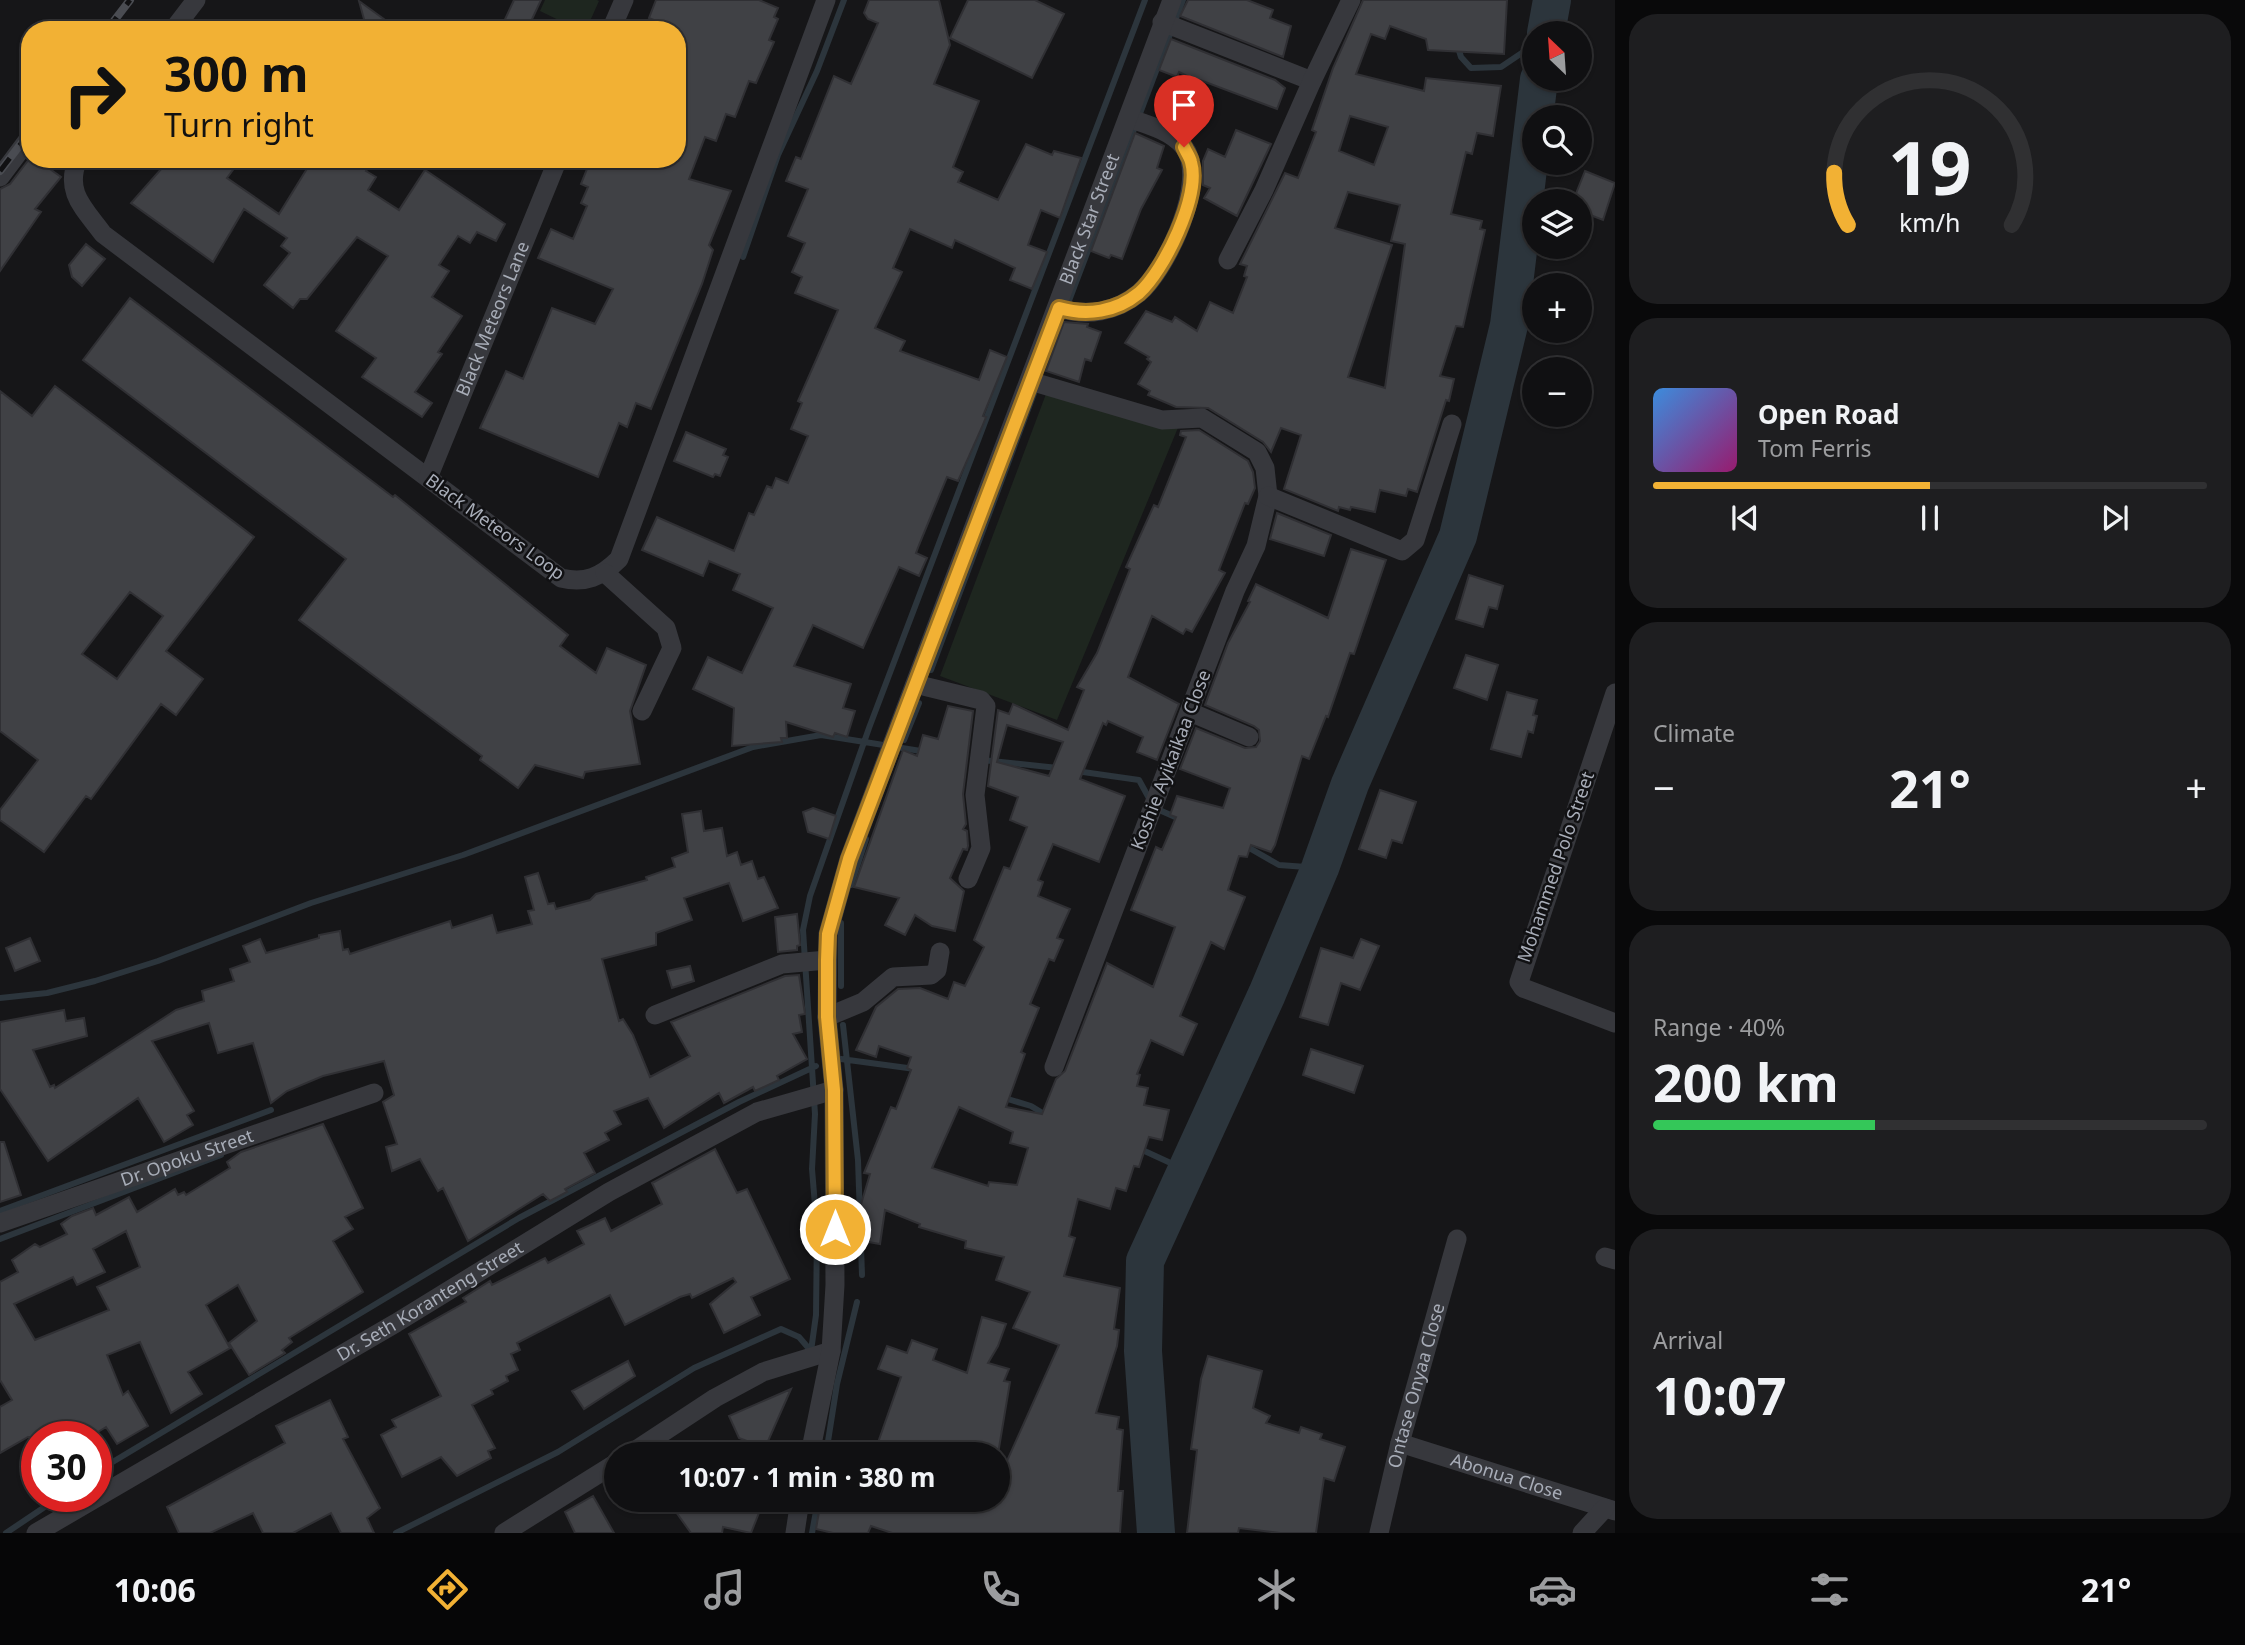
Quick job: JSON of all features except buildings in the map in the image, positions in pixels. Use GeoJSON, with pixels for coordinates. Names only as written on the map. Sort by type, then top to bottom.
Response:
{"type":"FeatureCollection","features":[{"type":"Feature","properties":{"kind":"street"},"geometry":{"type":"LineString","coordinates":[[180,21],[195,0]]}},
{"type":"Feature","properties":{"kind":"street"},"geometry":{"type":"LineString","coordinates":[[615,21],[624,0]]}},
{"type":"Feature","properties":{"kind":"street"},"geometry":{"type":"LineString","coordinates":[[642,711],[673,648],[671,637],[666,628],[605,573],[619,559],[826,0]]}},
{"type":"Feature","properties":{"kind":"street","name":"Black Star Street"},"geometry":{"type":"LineString","coordinates":[[812,1442],[831,1350],[835,1285],[834,1090],[827,1017],[828,934],[849,859],[1059,308],[1172,0]]}},
{"type":"Feature","properties":{"kind":"street"},"geometry":{"type":"LineString","coordinates":[[1228,260],[1265,190],[1312,81],[1351,0]]}},
{"type":"Feature","properties":{"kind":"street"},"geometry":{"type":"LineString","coordinates":[[1162,22],[1312,81]]}},
{"type":"Feature","properties":{"kind":"street"},"geometry":{"type":"LineString","coordinates":[[1059,308],[1093,314],[1115,307],[1139,293],[1159,269],[1181,226],[1191,185],[1192,163],[1171,135],[1128,118]]}},
{"type":"Feature","properties":{"kind":"street"},"geometry":{"type":"LineString","coordinates":[[0,177],[21,149]]}},
{"type":"Feature","properties":{"kind":"street","name":"Black Meteors Loop"},"geometry":{"type":"LineString","coordinates":[[74,168],[71,175],[76,198],[103,234],[561,578],[575,582],[605,573]]}},
{"type":"Feature","properties":{"kind":"street","name":"Black Meteors Lane"},"geometry":{"type":"LineString","coordinates":[[428,478],[554,168]]}},
{"type":"Feature","properties":{"kind":"street","name":"Koshie Ayikaikaa Close"},"geometry":{"type":"LineString","coordinates":[[1030,381],[1162,420],[1202,418],[1258,452],[1265,468],[1268,496],[1256,546],[1235,591],[1054,1067]]}},
{"type":"Feature","properties":{"kind":"street"},"geometry":{"type":"LineString","coordinates":[[1268,496],[1402,551],[1415,540],[1451,424]]}},
{"type":"Feature","properties":{"kind":"street"},"geometry":{"type":"LineString","coordinates":[[915,684],[981,700],[986,706],[975,795],[981,848],[968,879]]}},
{"type":"Feature","properties":{"kind":"street","name":"Mohammed Polo Street"},"geometry":{"type":"LineString","coordinates":[[1615,693],[1520,976],[1524,988],[1615,1023]]}},
{"type":"Feature","properties":{"kind":"street"},"geometry":{"type":"LineString","coordinates":[[1190,712],[1249,737]]}},
{"type":"Feature","properties":{"kind":"street"},"geometry":{"type":"LineString","coordinates":[[827,1017],[863,1002],[894,977],[931,975],[937,970],[940,952]]}},
{"type":"Feature","properties":{"kind":"street"},"geometry":{"type":"LineString","coordinates":[[655,1015],[782,964],[827,960]]}},
{"type":"Feature","properties":{"kind":"street","name":"Dr. Seth Koranteng Street"},"geometry":{"type":"LineString","coordinates":[[36,1533],[396,1323],[609,1192],[757,1112],[834,1090]]}},
{"type":"Feature","properties":{"kind":"street","name":"Dr. Opoku Street"},"geometry":{"type":"LineString","coordinates":[[0,1223],[374,1094]]}},
{"type":"Feature","properties":{"kind":"street","name":"Ontase Onyaa Close"},"geometry":{"type":"LineString","coordinates":[[1379,1533],[1400,1443],[1457,1239]]}},
{"type":"Feature","properties":{"kind":"street"},"geometry":{"type":"LineString","coordinates":[[648,1442],[715,1398],[763,1372],[831,1350]]}},
{"type":"Feature","properties":{"kind":"street","name":"Abonua Close"},"geometry":{"type":"LineString","coordinates":[[1400,1443],[1611,1507]]}},
{"type":"Feature","properties":{"kind":"street"},"geometry":{"type":"LineString","coordinates":[[504,1533],[604,1470]]}},
{"type":"Feature","properties":{"kind":"street"},"geometry":{"type":"LineString","coordinates":[[1582,1533],[1611,1507]]}},
{"type":"Feature","properties":{"kind":"street"},"geometry":{"type":"LineString","coordinates":[[795,1533],[798,1512]]}},
{"type":"Feature","properties":{"kind":"shaded area"},"geometry":{"type":"Polygon","coordinates":[[[545,0],[599,1],[590,21],[561,21],[540,11],[545,0]]]}},
{"type":"Feature","properties":{"kind":"shaded area"},"geometry":{"type":"Polygon","coordinates":[[[1052,378],[1182,418],[1057,720],[940,676],[1052,378]]]}},
{"type":"Feature","properties":{"kind":"waterway"},"geometry":{"type":"LineString","coordinates":[[743,257],[778,155],[817,71],[844,0]]}},
{"type":"Feature","properties":{"kind":"waterway"},"geometry":{"type":"LineString","coordinates":[[811,1351],[816,1315],[817,1230],[812,1169],[815,1114],[803,930],[810,896],[869,728],[1145,0]]}},
{"type":"Feature","properties":{"kind":"waterway"},"geometry":{"type":"LineString","coordinates":[[1067,306],[1183,0]]}},
{"type":"Feature","properties":{"kind":"waterway"},"geometry":{"type":"LineString","coordinates":[[1548,21],[1552,0]]}},
{"type":"Feature","properties":{"kind":"waterway"},"geometry":{"type":"LineString","coordinates":[[1457,44],[1461,57],[1471,68],[1501,67],[1522,53]]}},
{"type":"Feature","properties":{"kind":"waterway"},"geometry":{"type":"LineString","coordinates":[[1156,1533],[1143,1351],[1145,1261],[1267,994],[1320,868],[1350,784],[1458,536],[1509,325],[1538,91]]}},
{"type":"Feature","properties":{"kind":"waterway"},"geometry":{"type":"LineString","coordinates":[[931,670],[1036,388]]}},
{"type":"Feature","properties":{"kind":"waterway"},"geometry":{"type":"LineString","coordinates":[[904,740],[919,703]]}},
{"type":"Feature","properties":{"kind":"waterway"},"geometry":{"type":"LineString","coordinates":[[0,998],[47,993],[158,961],[311,903],[463,855],[753,747],[821,735],[927,752]]}},
{"type":"Feature","properties":{"kind":"waterway"},"geometry":{"type":"LineString","coordinates":[[982,760],[1058,768]]}},
{"type":"Feature","properties":{"kind":"waterway"},"geometry":{"type":"LineString","coordinates":[[1076,771],[1139,780],[1150,800]]}},
{"type":"Feature","properties":{"kind":"waterway"},"geometry":{"type":"LineString","coordinates":[[1157,809],[1182,820]]}},
{"type":"Feature","properties":{"kind":"waterway"},"geometry":{"type":"LineString","coordinates":[[851,885],[866,839]]}},
{"type":"Feature","properties":{"kind":"waterway"},"geometry":{"type":"LineString","coordinates":[[1244,845],[1279,865],[1320,868]]}},
{"type":"Feature","properties":{"kind":"waterway"},"geometry":{"type":"LineString","coordinates":[[841,923],[841,986]]}},
{"type":"Feature","properties":{"kind":"waterway"},"geometry":{"type":"LineString","coordinates":[[843,1025],[858,1160],[862,1275]]}},
{"type":"Feature","properties":{"kind":"waterway"},"geometry":{"type":"LineString","coordinates":[[841,1059],[915,1069]]}},
{"type":"Feature","properties":{"kind":"waterway"},"geometry":{"type":"LineString","coordinates":[[112,1462],[519,1218],[739,1102],[816,1066]]}},
{"type":"Feature","properties":{"kind":"waterway"},"geometry":{"type":"LineString","coordinates":[[1001,1097],[1031,1106],[1049,1117]]}},
{"type":"Feature","properties":{"kind":"waterway"},"geometry":{"type":"LineString","coordinates":[[0,1211],[271,1110]]}},
{"type":"Feature","properties":{"kind":"waterway"},"geometry":{"type":"LineString","coordinates":[[1138,1148],[1188,1171]]}},
{"type":"Feature","properties":{"kind":"waterway"},"geometry":{"type":"LineString","coordinates":[[0,1239],[221,1155]]}},
{"type":"Feature","properties":{"kind":"waterway"},"geometry":{"type":"LineString","coordinates":[[828,1442],[837,1384],[857,1302]]}},
{"type":"Feature","properties":{"kind":"waterway"},"geometry":{"type":"LineString","coordinates":[[396,1533],[558,1452],[694,1368],[781,1329],[799,1337],[811,1351]]}},
{"type":"Feature","properties":{"kind":"waterway"},"geometry":{"type":"LineString","coordinates":[[6,1533],[37,1512]]}},
{"type":"Feature","properties":{"kind":"waterway"},"geometry":{"type":"LineString","coordinates":[[812,1533],[816,1512]]}},
{"type":"Feature","properties":{"kind":"railway"},"geometry":{"type":"LineString","coordinates":[[114,21],[130,0]]}},
{"type":"Feature","properties":{"kind":"railway"},"geometry":{"type":"LineString","coordinates":[[0,171],[21,144]]}},
{"type":"Feature","properties":{"kind":"route"},"geometry":{"type":"LineString","coordinates":[[835,1229],[834,1090],[827,1017],[827,960],[828,934],[849,859],[1000,456],[1059,308],[1093,314],[1115,307],[1139,293],[1159,269],[1181,226],[1191,185],[1192,163],[1184,147]]}}]}
